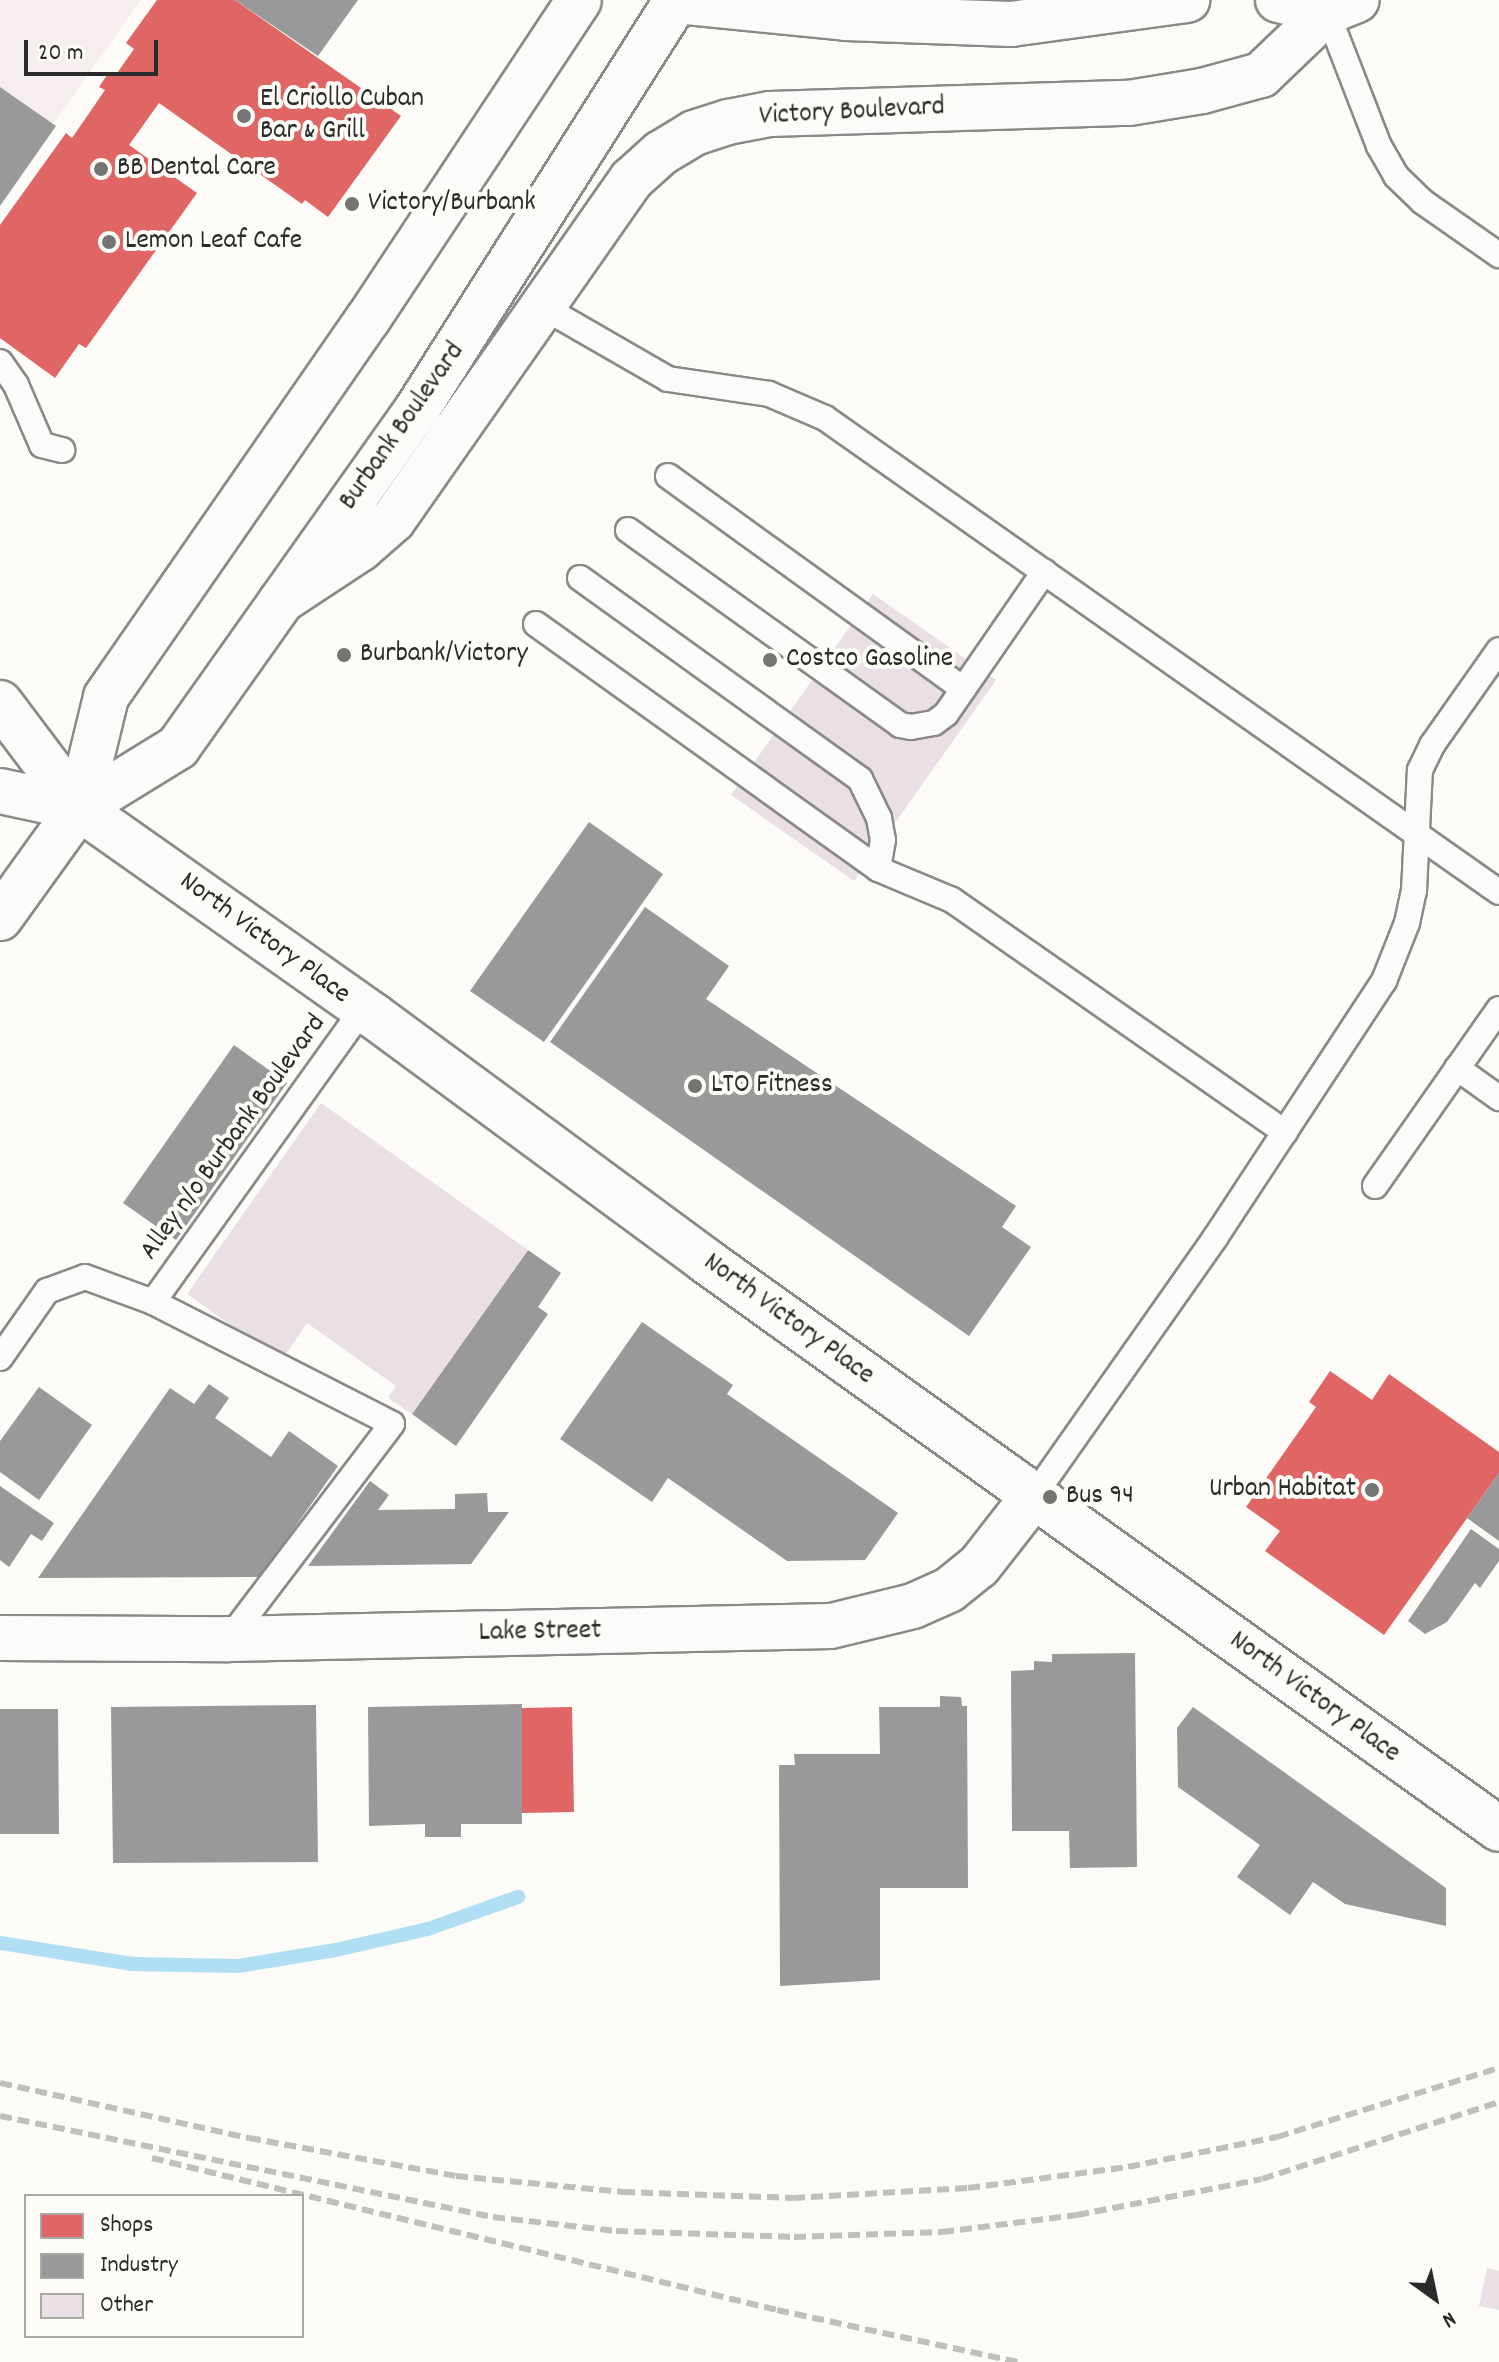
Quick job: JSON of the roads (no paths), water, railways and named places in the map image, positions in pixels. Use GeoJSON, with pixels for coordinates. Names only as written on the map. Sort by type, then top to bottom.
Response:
{"type":"FeatureCollection","features":[{"type":"Feature","properties":{"kind":"main road","name":"Burbank Boulevard"},"geometry":{"type":"LineString","coordinates":[[0,918],[79,808],[106,697],[368,319],[579,0]]}},
{"type":"Feature","properties":{"kind":"main road"},"geometry":{"type":"LineString","coordinates":[[670,0],[885,11],[1011,24],[1187,0]]}},
{"type":"Feature","properties":{"kind":"main road","name":"Burbank Boulevard"},"geometry":{"type":"LineString","coordinates":[[79,808],[178,747],[416,411],[677,0]]}},
{"type":"Feature","properties":{"kind":"main road"},"geometry":{"type":"LineString","coordinates":[[1278,0],[1342,6]]}},
{"type":"Feature","properties":{"kind":"main road","name":"Victory Boulevard"},"geometry":{"type":"LineString","coordinates":[[281,601],[360,549],[393,520],[632,179],[661,153],[694,133],[770,114],[1129,103],[1202,91],[1261,75],[1342,6]]}},
{"type":"Feature","properties":{"kind":"main road"},"geometry":{"type":"LineString","coordinates":[[0,703],[79,808]]}},
{"type":"Feature","properties":{"kind":"main road"},"geometry":{"type":"LineString","coordinates":[[0,791],[79,808]]}},
{"type":"Feature","properties":{"kind":"main road","name":"North Victory Place"},"geometry":{"type":"LineString","coordinates":[[79,808],[363,1009],[1033,1497],[1499,1829]]}},
{"type":"Feature","properties":{"kind":"main road","name":"Lake Street"},"geometry":{"type":"LineString","coordinates":[[0,1638],[229,1639],[831,1626],[913,1606],[949,1590],[979,1566],[1033,1497]]}},
{"type":"Feature","properties":{"kind":"lane"},"geometry":{"type":"LineString","coordinates":[[1342,6],[1379,146],[1396,176],[1423,202],[1499,255]]}},
{"type":"Feature","properties":{"kind":"lane"},"geometry":{"type":"LineString","coordinates":[[543,307],[668,379],[769,394],[825,418],[1499,892]]}},
{"type":"Feature","properties":{"kind":"lane"},"geometry":{"type":"LineString","coordinates":[[0,362],[16,385],[42,445],[62,450]]}},
{"type":"Feature","properties":{"kind":"lane"},"geometry":{"type":"LineString","coordinates":[[668,476],[963,689]]}},
{"type":"Feature","properties":{"kind":"lane"},"geometry":{"type":"LineString","coordinates":[[628,530],[900,725],[922,727],[946,714],[1044,572]]}},
{"type":"Feature","properties":{"kind":"lane"},"geometry":{"type":"LineString","coordinates":[[580,578],[860,779],[879,818],[883,840],[878,869]]}},
{"type":"Feature","properties":{"kind":"lane"},"geometry":{"type":"LineString","coordinates":[[536,624],[878,869],[952,900],[1285,1132]]}},
{"type":"Feature","properties":{"kind":"lane"},"geometry":{"type":"LineString","coordinates":[[1033,1497],[1215,1238],[1367,1010],[1397,952],[1414,891],[1420,770],[1432,745],[1499,650]]}},
{"type":"Feature","properties":{"kind":"lane","name":"Alley n/o Burbank Boulevard"},"geometry":{"type":"LineString","coordinates":[[153,1302],[363,1009]]}},
{"type":"Feature","properties":{"kind":"lane"},"geometry":{"type":"LineString","coordinates":[[1375,1186],[1499,1009]]}},
{"type":"Feature","properties":{"kind":"lane"},"geometry":{"type":"LineString","coordinates":[[1457,1068],[1499,1098]]}},
{"type":"Feature","properties":{"kind":"lane","name":"Alley n/o Burbank Boulevard"},"geometry":{"type":"LineString","coordinates":[[0,1358],[47,1291],[85,1277],[153,1302],[392,1424],[229,1639]]}},
{"type":"Feature","properties":{"kind":"waterway"},"geometry":{"type":"LineString","coordinates":[[0,1943],[132,1964],[238,1966],[336,1950],[428,1929],[518,1897]]}},
{"type":"Feature","properties":{"kind":"railway"},"geometry":{"type":"LineString","coordinates":[[0,2083],[249,2138],[456,2176],[623,2192],[793,2198],[968,2188],[1128,2167],[1277,2137],[1499,2068]]}},
{"type":"Feature","properties":{"kind":"railway"},"geometry":{"type":"LineString","coordinates":[[0,2116],[493,2217],[616,2231],[794,2237],[942,2232],[1077,2215],[1262,2179],[1499,2102]]}},
{"type":"Feature","properties":{"kind":"railway"},"geometry":{"type":"LineString","coordinates":[[152,2158],[300,2194]]}},
{"type":"Feature","properties":{"kind":"railway"},"geometry":{"type":"LineString","coordinates":[[304,2195],[777,2310],[1017,2362]]}},
{"type":"Feature","properties":{"kind":"place","name":"El Criollo Cuban Bar & Grill"},"geometry":{"type":"Point","coordinates":[244,116]}},
{"type":"Feature","properties":{"kind":"place","name":"BB Dental Care"},"geometry":{"type":"Point","coordinates":[101,169]}},
{"type":"Feature","properties":{"kind":"place","name":"Victory/Burbank"},"geometry":{"type":"Point","coordinates":[352,204]}},
{"type":"Feature","properties":{"kind":"place","name":"Lemon Leaf Cafe"},"geometry":{"type":"Point","coordinates":[109,242]}},
{"type":"Feature","properties":{"kind":"place","name":"Burbank/Victory"},"geometry":{"type":"Point","coordinates":[344,655]}},
{"type":"Feature","properties":{"kind":"place","name":"Costco Gasoline"},"geometry":{"type":"Point","coordinates":[770,660]}},
{"type":"Feature","properties":{"kind":"place","name":"LTO Fitness"},"geometry":{"type":"Point","coordinates":[695,1086]}},
{"type":"Feature","properties":{"kind":"place","name":"Urban Habitat"},"geometry":{"type":"Point","coordinates":[1372,1490]}},
{"type":"Feature","properties":{"kind":"place","name":"Bus 94"},"geometry":{"type":"Point","coordinates":[1050,1497]}}]}
